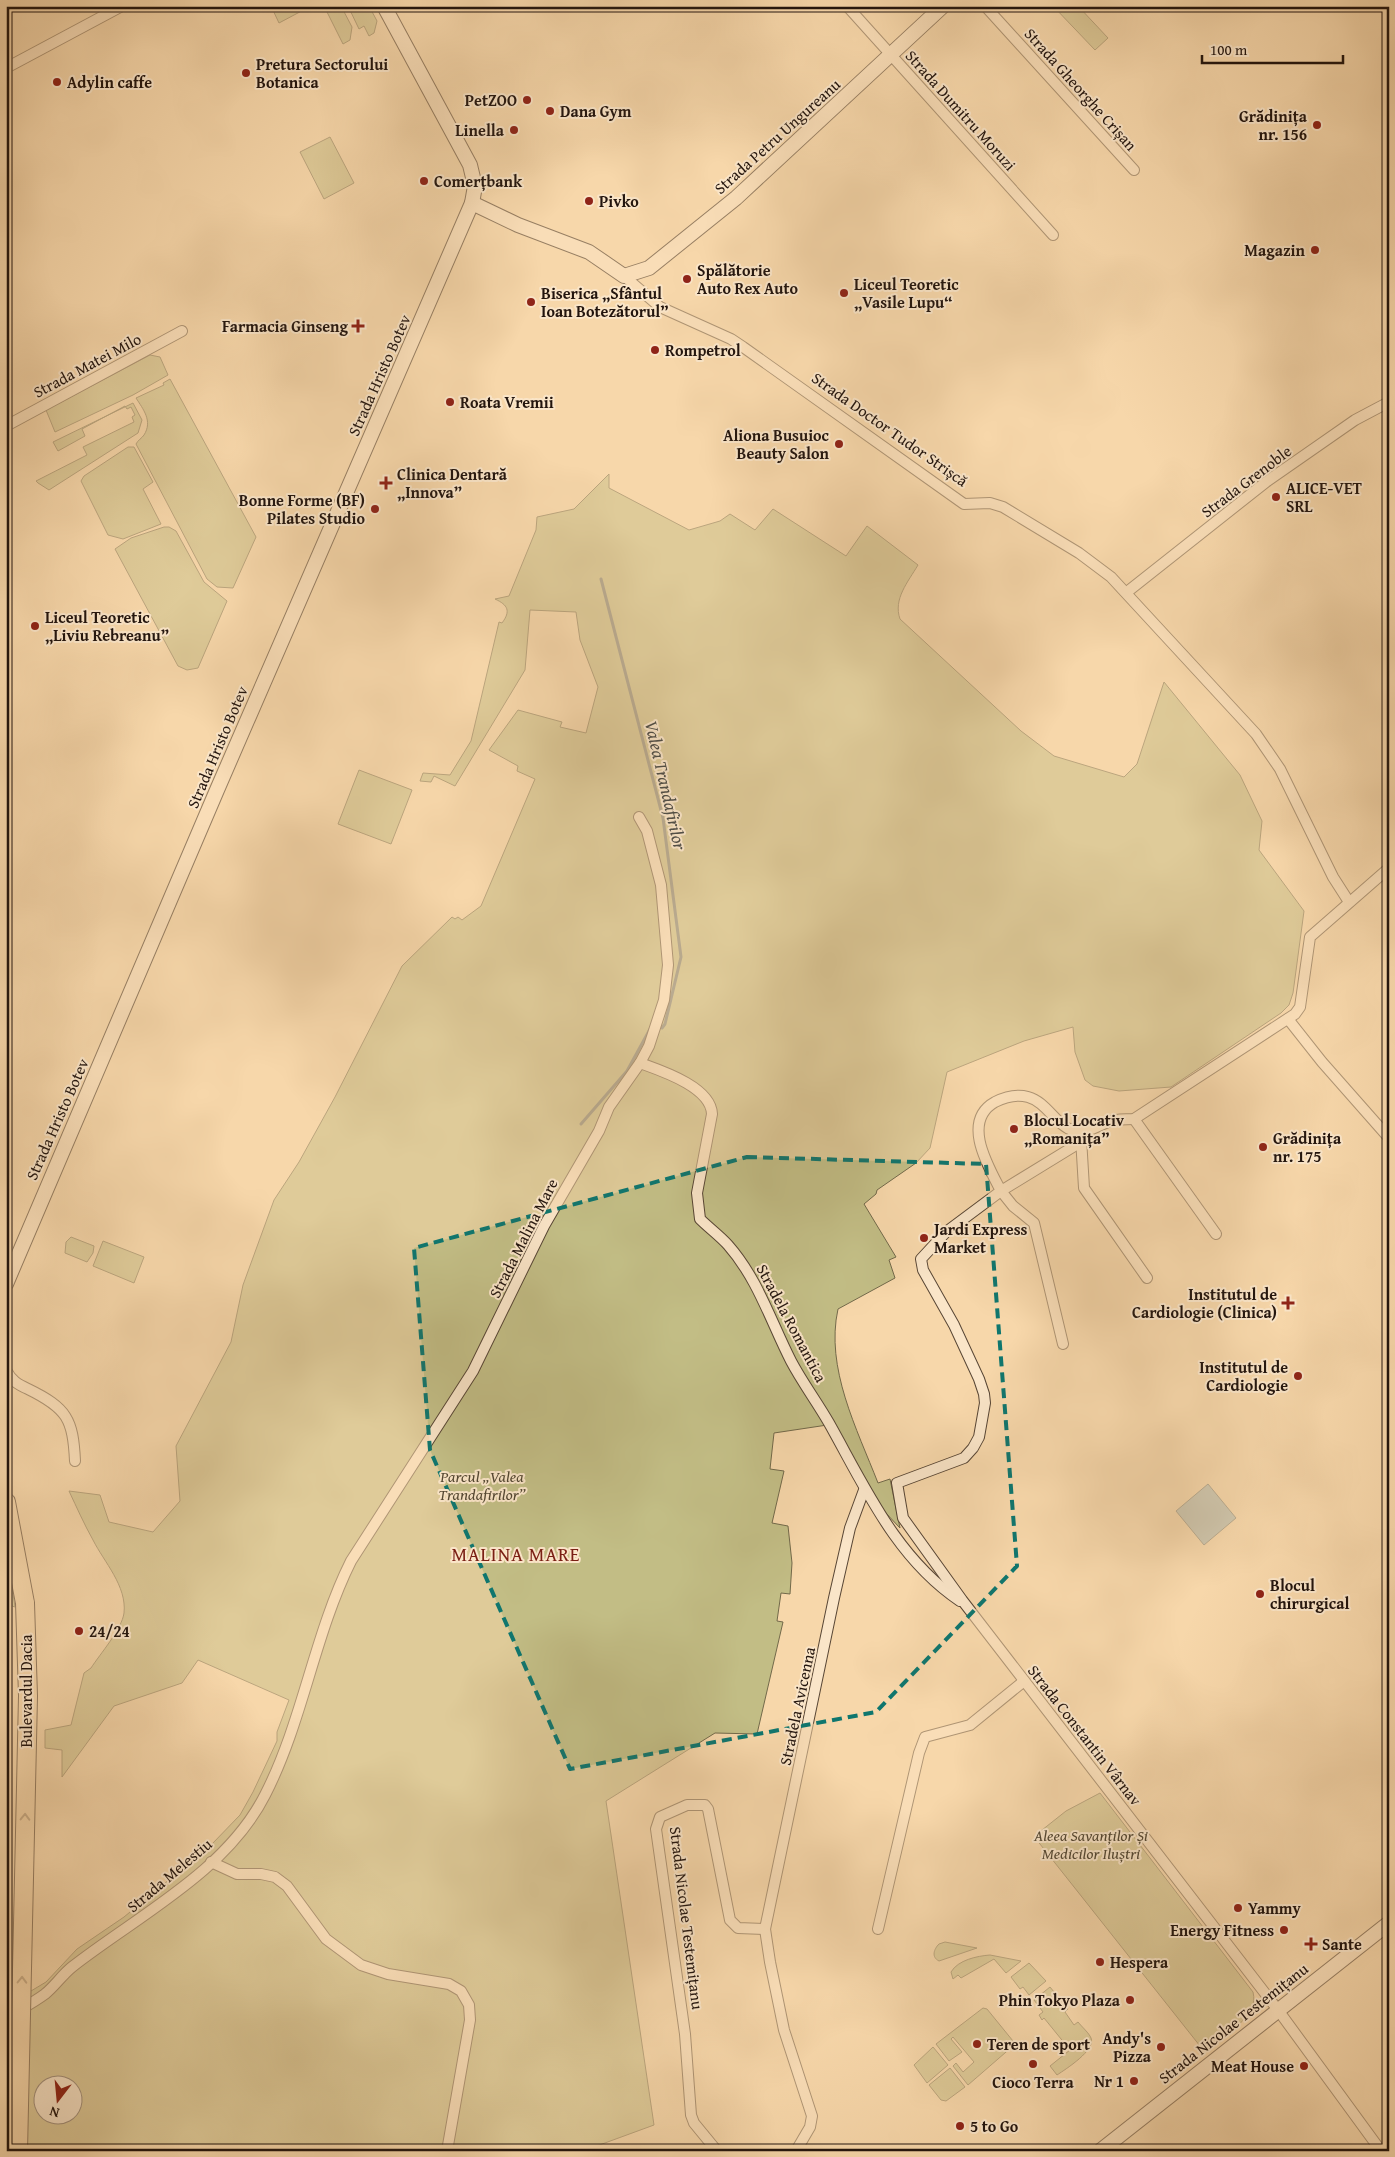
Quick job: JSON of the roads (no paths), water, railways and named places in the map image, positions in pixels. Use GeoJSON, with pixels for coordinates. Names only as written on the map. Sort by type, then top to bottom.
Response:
{"type":"FeatureCollection","features":[{"type":"Feature","properties":{"kind":"highway","name":"Bulevardul Dacia"},"geometry":{"type":"LineString","coordinates":[[6,1502],[25,1604],[28,1696],[18,2151]]}},
{"type":"Feature","properties":{"kind":"main road","name":"Strada Hristo Botev"},"geometry":{"type":"LineString","coordinates":[[6,1284],[220,783],[472,203],[476,186],[470,165],[384,6]]}},
{"type":"Feature","properties":{"kind":"main road","name":"Strada Petru Ungureanu"},"geometry":{"type":"LineString","coordinates":[[624,276],[649,268],[736,198],[943,6]]}},
{"type":"Feature","properties":{"kind":"main road","name":"Strada Doctor Tudor Strișcă"},"geometry":{"type":"LineString","coordinates":[[472,203],[506,220],[589,252],[624,276]]}},
{"type":"Feature","properties":{"kind":"main road","name":"Strada Nicolae Testemițanu"},"geometry":{"type":"LineString","coordinates":[[1100,2151],[1389,1923]]}},
{"type":"Feature","properties":{"kind":"street"},"geometry":{"type":"LineString","coordinates":[[6,68],[122,6]]}},
{"type":"Feature","properties":{"kind":"street","name":"Strada Dumitru Moruzi"},"geometry":{"type":"LineString","coordinates":[[847,6],[1053,234]]}},
{"type":"Feature","properties":{"kind":"street","name":"Strada Gheorghe Crișan"},"geometry":{"type":"LineString","coordinates":[[985,6],[1134,170]]}},
{"type":"Feature","properties":{"kind":"street","name":"Strada Doctor Tudor Strișcă"},"geometry":{"type":"LineString","coordinates":[[624,276],[660,307],[730,339],[743,347],[964,504],[990,503],[1003,507],[1084,557],[1127,592],[1256,734],[1280,769],[1333,876],[1349,902]]}},
{"type":"Feature","properties":{"kind":"street","name":"Strada Matei Milo"},"geometry":{"type":"LineString","coordinates":[[6,426],[182,331]]}},
{"type":"Feature","properties":{"kind":"street","name":"Strada Grenoble"},"geometry":{"type":"LineString","coordinates":[[1127,592],[1266,482],[1355,420],[1389,402]]}},
{"type":"Feature","properties":{"kind":"street","name":"Strada Malina Mare"},"geometry":{"type":"LineString","coordinates":[[317,1653],[339,1584],[351,1561],[473,1371],[544,1226],[599,1131],[610,1107],[640,1063],[655,1030],[664,1000],[668,965],[662,885],[647,831],[639,817]]}},
{"type":"Feature","properties":{"kind":"street"},"geometry":{"type":"LineString","coordinates":[[1001,1191],[1093,1129],[1111,1121],[1134,1119],[1288,1019],[1300,1007],[1310,937],[1389,868]]}},
{"type":"Feature","properties":{"kind":"street"},"geometry":{"type":"LineString","coordinates":[[1288,1019],[1322,1062],[1389,1138]]}},
{"type":"Feature","properties":{"kind":"street","name":"Stradela Romantica"},"geometry":{"type":"LineString","coordinates":[[640,1063],[669,1074],[699,1091],[709,1102],[712,1114],[697,1193],[700,1219],[728,1244],[754,1282],[795,1369],[815,1398],[864,1490],[881,1517],[926,1572],[944,1590],[966,1606]]}},
{"type":"Feature","properties":{"kind":"street"},"geometry":{"type":"LineString","coordinates":[[1063,1344],[1034,1222],[1013,1206],[1001,1191],[982,1150],[977,1129],[985,1110],[992,1104],[1012,1096],[1028,1097],[1040,1104],[1067,1128],[1081,1137]]}},
{"type":"Feature","properties":{"kind":"street"},"geometry":{"type":"LineString","coordinates":[[1134,1119],[1216,1234]]}},
{"type":"Feature","properties":{"kind":"street"},"geometry":{"type":"LineString","coordinates":[[1081,1137],[1084,1188],[1147,1278]]}},
{"type":"Feature","properties":{"kind":"street","name":"Strada Constantin Vârnav"},"geometry":{"type":"LineString","coordinates":[[1001,1191],[946,1232],[921,1259],[923,1270],[954,1325],[979,1379],[985,1403],[979,1437],[973,1448],[964,1458],[897,1483],[903,1518],[966,1606],[1278,2010],[1381,2151]]}},
{"type":"Feature","properties":{"kind":"street"},"geometry":{"type":"LineString","coordinates":[[6,1370],[12,1381],[54,1403],[66,1414],[74,1440],[75,1461]]}},
{"type":"Feature","properties":{"kind":"street","name":"Stradela Avicenna"},"geometry":{"type":"LineString","coordinates":[[766,1929],[840,1572],[850,1528],[864,1490]]}},
{"type":"Feature","properties":{"kind":"street","name":"Strada Melestiu"},"geometry":{"type":"LineString","coordinates":[[6,2018],[45,1994],[71,1968],[150,1913],[212,1862],[244,1828],[265,1797],[296,1720],[317,1653]]}},
{"type":"Feature","properties":{"kind":"street"},"geometry":{"type":"LineString","coordinates":[[878,1929],[919,1753],[925,1737],[970,1725],[1024,1681]]}},
{"type":"Feature","properties":{"kind":"street","name":"Strada Nicolae Testemițanu"},"geometry":{"type":"LineString","coordinates":[[717,2151],[694,2123],[691,2115],[685,2034],[656,1829],[660,1817],[687,1805],[705,1805],[708,1809],[730,1920],[738,1928],[766,1929]]}},
{"type":"Feature","properties":{"kind":"street"},"geometry":{"type":"LineString","coordinates":[[212,1862],[237,1874],[261,1874],[276,1877],[287,1886],[326,1939],[361,1964],[388,1974],[449,1984],[461,1990],[469,2005],[470,2020],[447,2151]]}},
{"type":"Feature","properties":{"kind":"street"},"geometry":{"type":"LineString","coordinates":[[766,1929],[770,1962],[784,2030],[812,2116],[810,2127],[796,2151]]}},
{"type":"Feature","properties":{"kind":"waterway","name":"Valea Trandafirilor"},"geometry":{"type":"LineString","coordinates":[[601,579],[663,818],[681,957],[665,1024],[662,1028]]}},
{"type":"Feature","properties":{"kind":"waterway","name":"Valea Trandafirilor"},"geometry":{"type":"LineString","coordinates":[[581,1124],[627,1071],[650,1029]]}},
{"type":"Feature","properties":{"kind":"place","name":"Pretura Sectorului Botanica"},"geometry":{"type":"Point","coordinates":[246,73]}},
{"type":"Feature","properties":{"kind":"place","name":"Adylin caffe"},"geometry":{"type":"Point","coordinates":[57,82]}},
{"type":"Feature","properties":{"kind":"place","name":"PetZOO"},"geometry":{"type":"Point","coordinates":[527,100]}},
{"type":"Feature","properties":{"kind":"place","name":"Dana Gym"},"geometry":{"type":"Point","coordinates":[550,111]}},
{"type":"Feature","properties":{"kind":"place","name":"Grădinița nr. 156"},"geometry":{"type":"Point","coordinates":[1317,125]}},
{"type":"Feature","properties":{"kind":"place","name":"Linella"},"geometry":{"type":"Point","coordinates":[514,130]}},
{"type":"Feature","properties":{"kind":"place","name":"Comerțbank"},"geometry":{"type":"Point","coordinates":[424,181]}},
{"type":"Feature","properties":{"kind":"place","name":"Pivko"},"geometry":{"type":"Point","coordinates":[589,201]}},
{"type":"Feature","properties":{"kind":"place","name":"Magazin"},"geometry":{"type":"Point","coordinates":[1315,250]}},
{"type":"Feature","properties":{"kind":"place","name":"Spălătorie Auto Rex Auto"},"geometry":{"type":"Point","coordinates":[687,279]}},
{"type":"Feature","properties":{"kind":"place","name":"Liceul Teoretic „Vasile Lupu“"},"geometry":{"type":"Point","coordinates":[844,293]}},
{"type":"Feature","properties":{"kind":"place","name":"Biserica „Sfântul Ioan Botezătorul”"},"geometry":{"type":"Point","coordinates":[531,302]}},
{"type":"Feature","properties":{"kind":"place","name":"Farmacia Ginseng"},"geometry":{"type":"Point","coordinates":[358,326]}},
{"type":"Feature","properties":{"kind":"place","name":"Rompetrol"},"geometry":{"type":"Point","coordinates":[655,350]}},
{"type":"Feature","properties":{"kind":"place","name":"Roata Vremii"},"geometry":{"type":"Point","coordinates":[450,402]}},
{"type":"Feature","properties":{"kind":"place","name":"Aliona Busuioc Beauty Salon"},"geometry":{"type":"Point","coordinates":[839,444]}},
{"type":"Feature","properties":{"kind":"place","name":"Clinica Dentară „Innova”"},"geometry":{"type":"Point","coordinates":[386,483]}},
{"type":"Feature","properties":{"kind":"place","name":"ALICE-VET SRL"},"geometry":{"type":"Point","coordinates":[1276,497]}},
{"type":"Feature","properties":{"kind":"place","name":"Bonne Forme (BF) Pilates Studio"},"geometry":{"type":"Point","coordinates":[375,509]}},
{"type":"Feature","properties":{"kind":"place","name":"Liceul Teoretic „Liviu Rebreanu”"},"geometry":{"type":"Point","coordinates":[35,626]}},
{"type":"Feature","properties":{"kind":"place","name":"Blocul Locativ „Romanița”"},"geometry":{"type":"Point","coordinates":[1014,1129]}},
{"type":"Feature","properties":{"kind":"place","name":"Grădinița nr. 175"},"geometry":{"type":"Point","coordinates":[1263,1147]}},
{"type":"Feature","properties":{"kind":"place","name":"Jardi Express Market"},"geometry":{"type":"Point","coordinates":[924,1238]}},
{"type":"Feature","properties":{"kind":"place","name":"Institutul de Cardiologie (Clinica)"},"geometry":{"type":"Point","coordinates":[1288,1303]}},
{"type":"Feature","properties":{"kind":"place","name":"Institutul de Cardiologie"},"geometry":{"type":"Point","coordinates":[1298,1376]}},
{"type":"Feature","properties":{"kind":"place","name":"Blocul chirurgical"},"geometry":{"type":"Point","coordinates":[1260,1594]}},
{"type":"Feature","properties":{"kind":"place","name":"24/24"},"geometry":{"type":"Point","coordinates":[79,1631]}},
{"type":"Feature","properties":{"kind":"place","name":"Yammy"},"geometry":{"type":"Point","coordinates":[1238,1908]}},
{"type":"Feature","properties":{"kind":"place","name":"Energy Fitness"},"geometry":{"type":"Point","coordinates":[1284,1930]}},
{"type":"Feature","properties":{"kind":"place","name":"Sante"},"geometry":{"type":"Point","coordinates":[1311,1944]}},
{"type":"Feature","properties":{"kind":"place","name":"Hespera"},"geometry":{"type":"Point","coordinates":[1100,1962]}},
{"type":"Feature","properties":{"kind":"place","name":"Phin Tokyo Plaza"},"geometry":{"type":"Point","coordinates":[1130,2000]}},
{"type":"Feature","properties":{"kind":"place","name":"Teren de sport"},"geometry":{"type":"Point","coordinates":[977,2044]}},
{"type":"Feature","properties":{"kind":"place","name":"Andy's Pizza"},"geometry":{"type":"Point","coordinates":[1161,2047]}},
{"type":"Feature","properties":{"kind":"place","name":"Cioco Terra"},"geometry":{"type":"Point","coordinates":[1033,2064]}},
{"type":"Feature","properties":{"kind":"place","name":"Meat House"},"geometry":{"type":"Point","coordinates":[1304,2066]}},
{"type":"Feature","properties":{"kind":"place","name":"Nr 1"},"geometry":{"type":"Point","coordinates":[1134,2081]}},
{"type":"Feature","properties":{"kind":"place","name":"5 to Go"},"geometry":{"type":"Point","coordinates":[960,2126]}},
{"type":"Feature","properties":{"kind":"district","name":"MALINA MARE"},"geometry":{"type":"Point","coordinates":[516,1554]}},
{"type":"Feature","properties":{"kind":"park label","name":"Parcul „Valea Trandafirilor”"},"geometry":{"type":"Point","coordinates":[482,1485]}},
{"type":"Feature","properties":{"kind":"park label","name":"Aleea Savanților Și Medicilor Iluștri"},"geometry":{"type":"Point","coordinates":[1091,1844]}}]}
